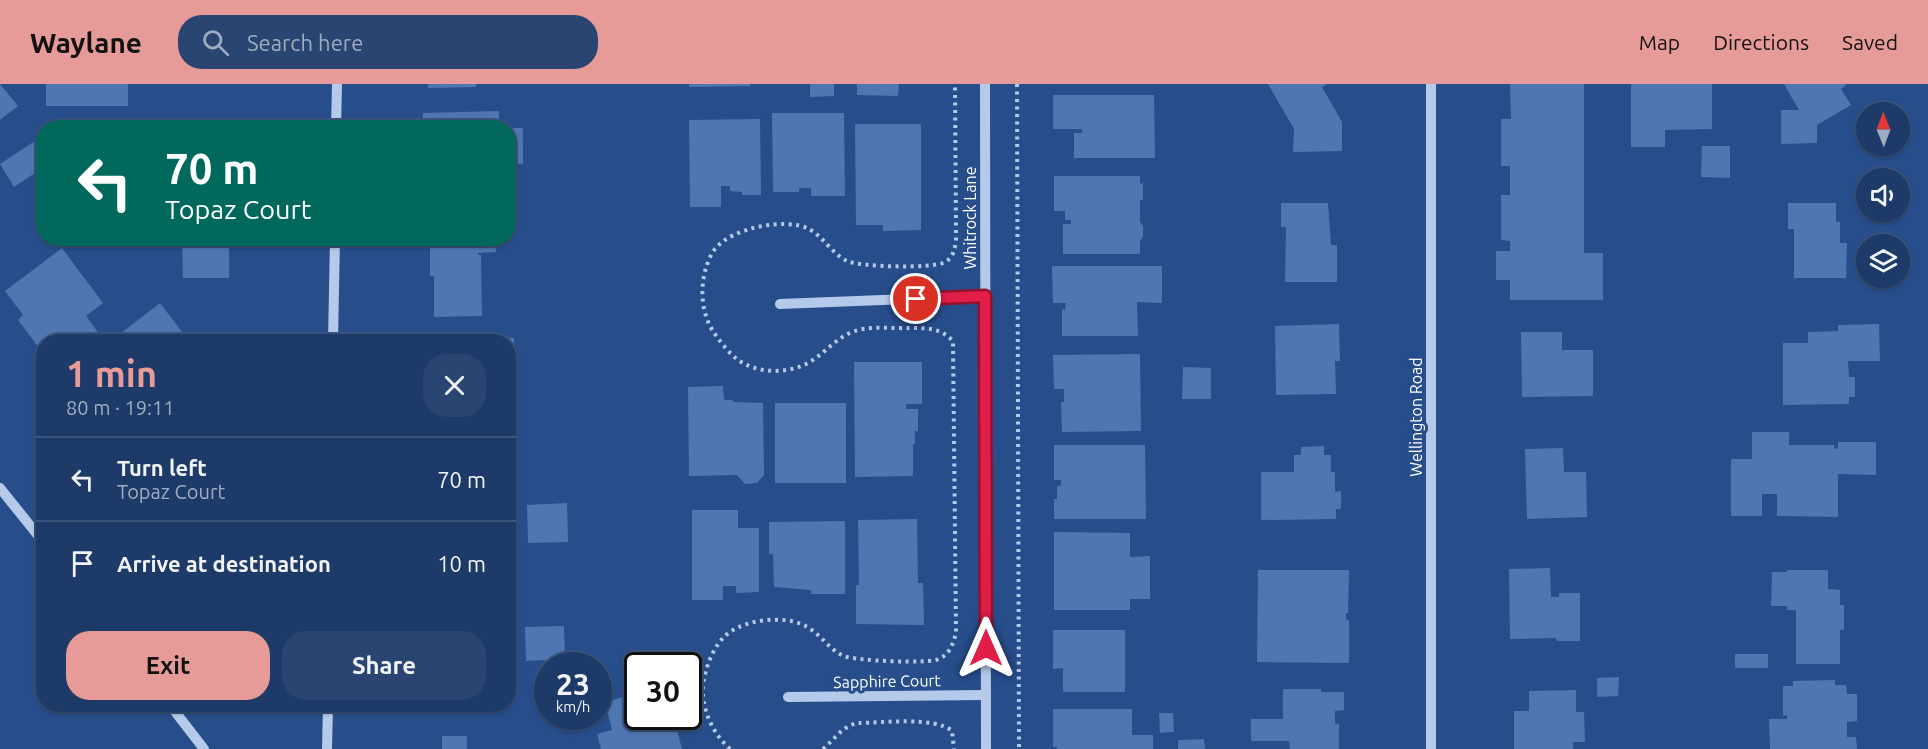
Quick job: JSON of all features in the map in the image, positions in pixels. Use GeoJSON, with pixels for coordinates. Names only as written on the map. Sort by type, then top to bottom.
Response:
{"type":"FeatureCollection","features":[{"type":"Feature","properties":{"kind":"street"},"geometry":{"type":"LineString","coordinates":[[336,120],[337,84]]}},
{"type":"Feature","properties":{"kind":"street","name":"Whitrock Lane"},"geometry":{"type":"LineString","coordinates":[[985,84],[986,749]]}},
{"type":"Feature","properties":{"kind":"street","name":"Wellington Road"},"geometry":{"type":"LineString","coordinates":[[1431,84],[1431,749]]}},
{"type":"Feature","properties":{"kind":"street"},"geometry":{"type":"LineString","coordinates":[[333,334],[335,246]]}},
{"type":"Feature","properties":{"kind":"street"},"geometry":{"type":"LineString","coordinates":[[780,304],[985,296]]}},
{"type":"Feature","properties":{"kind":"street"},"geometry":{"type":"LineString","coordinates":[[0,488],[36,533]]}},
{"type":"Feature","properties":{"kind":"street","name":"Sapphire Court"},"geometry":{"type":"LineString","coordinates":[[788,698],[986,695]]}},
{"type":"Feature","properties":{"kind":"street"},"geometry":{"type":"LineString","coordinates":[[175,712],[204,749]]}},
{"type":"Feature","properties":{"kind":"street"},"geometry":{"type":"LineString","coordinates":[[327,749],[328,712]]}},
{"type":"Feature","properties":{"kind":"path"},"geometry":{"type":"LineString","coordinates":[[730,749],[718,735],[705,708],[704,682],[715,650],[725,636],[736,630],[767,619],[800,623],[823,637],[834,651],[859,660],[933,661],[948,653],[953,643],[956,633],[953,340],[946,333],[927,328],[856,331],[845,335],[808,362],[791,369],[770,371],[739,360],[728,351],[711,330],[706,315],[703,288],[707,265],[716,247],[752,227],[771,223],[790,224],[809,229],[845,261],[859,265],[930,266],[945,263],[955,249],[956,239],[955,84]]}},
{"type":"Feature","properties":{"kind":"path"},"geometry":{"type":"LineString","coordinates":[[1017,84],[1019,749]]}},
{"type":"Feature","properties":{"kind":"path"},"geometry":{"type":"LineString","coordinates":[[824,749],[841,730],[849,725],[930,723],[948,727],[952,731],[954,749]]}},
{"type":"Feature","properties":{"kind":"building"},"geometry":{"type":"Polygon","coordinates":[[[0,84],[18,106],[0,120],[0,84]]]}},
{"type":"Feature","properties":{"kind":"building"},"geometry":{"type":"Polygon","coordinates":[[[46,84],[128,84],[128,106],[46,106],[46,84]]]}},
{"type":"Feature","properties":{"kind":"building"},"geometry":{"type":"Polygon","coordinates":[[[428,84],[476,84],[476,87],[428,88],[428,84]]]}},
{"type":"Feature","properties":{"kind":"building"},"geometry":{"type":"Polygon","coordinates":[[[689,84],[750,84],[750,86],[689,87],[689,84]]]}},
{"type":"Feature","properties":{"kind":"building"},"geometry":{"type":"Polygon","coordinates":[[[810,84],[834,84],[834,96],[810,97],[810,84]]]}},
{"type":"Feature","properties":{"kind":"building"},"geometry":{"type":"Polygon","coordinates":[[[857,84],[899,84],[898,96],[857,95],[857,84]]]}},
{"type":"Feature","properties":{"kind":"building"},"geometry":{"type":"Polygon","coordinates":[[[1268,84],[1327,84],[1322,87],[1342,122],[1342,151],[1293,152],[1294,129],[1268,84]]]}},
{"type":"Feature","properties":{"kind":"building"},"geometry":{"type":"Polygon","coordinates":[[[1510,84],[1584,84],[1584,253],[1603,253],[1603,300],[1510,300],[1510,280],[1496,280],[1496,251],[1510,251],[1510,241],[1501,240],[1501,195],[1510,195],[1510,166],[1501,166],[1501,119],[1511,119],[1510,84]]]}},
{"type":"Feature","properties":{"kind":"building"},"geometry":{"type":"Polygon","coordinates":[[[1631,84],[1712,84],[1712,129],[1665,130],[1665,147],[1631,147],[1631,84]]]}},
{"type":"Feature","properties":{"kind":"building"},"geometry":{"type":"Polygon","coordinates":[[[1784,84],[1846,84],[1841,89],[1851,105],[1817,125],[1817,143],[1781,144],[1781,110],[1799,110],[1784,84]]]}},
{"type":"Feature","properties":{"kind":"building"},"geometry":{"type":"Polygon","coordinates":[[[1053,95],[1154,95],[1155,158],[1074,158],[1074,133],[1082,133],[1082,129],[1053,129],[1053,95]]]}},
{"type":"Feature","properties":{"kind":"building"},"geometry":{"type":"Polygon","coordinates":[[[499,111],[499,120],[423,120],[423,113],[499,111]]]}},
{"type":"Feature","properties":{"kind":"building"},"geometry":{"type":"Polygon","coordinates":[[[772,113],[844,113],[845,196],[811,196],[811,188],[799,188],[799,192],[773,192],[772,113]]]}},
{"type":"Feature","properties":{"kind":"building"},"geometry":{"type":"Polygon","coordinates":[[[760,119],[761,195],[742,195],[742,192],[730,191],[730,186],[721,186],[721,207],[690,207],[689,120],[760,119]]]}},
{"type":"Feature","properties":{"kind":"building"},"geometry":{"type":"Polygon","coordinates":[[[855,124],[921,124],[921,230],[883,231],[883,225],[856,225],[855,124]]]}},
{"type":"Feature","properties":{"kind":"building"},"geometry":{"type":"Polygon","coordinates":[[[516,128],[523,128],[523,164],[516,164],[516,128]]]}},
{"type":"Feature","properties":{"kind":"building"},"geometry":{"type":"Polygon","coordinates":[[[35,141],[36,143],[36,172],[14,187],[0,164],[35,141]]]}},
{"type":"Feature","properties":{"kind":"building"},"geometry":{"type":"Polygon","coordinates":[[[1702,146],[1730,146],[1730,178],[1701,177],[1702,146]]]}},
{"type":"Feature","properties":{"kind":"building"},"geometry":{"type":"Polygon","coordinates":[[[1054,176],[1140,176],[1140,184],[1143,183],[1140,222],[1143,226],[1143,237],[1140,241],[1140,254],[1063,254],[1063,224],[1071,224],[1071,220],[1065,220],[1065,211],[1054,211],[1054,176]]]}},
{"type":"Feature","properties":{"kind":"building"},"geometry":{"type":"Polygon","coordinates":[[[1281,203],[1328,203],[1331,245],[1337,245],[1337,282],[1285,282],[1286,227],[1281,227],[1281,203]]]}},
{"type":"Feature","properties":{"kind":"building"},"geometry":{"type":"Polygon","coordinates":[[[1788,203],[1836,203],[1836,222],[1840,222],[1840,243],[1847,243],[1846,278],[1794,278],[1794,229],[1788,229],[1788,203]]]}},
{"type":"Feature","properties":{"kind":"building"},"geometry":{"type":"Polygon","coordinates":[[[182,246],[229,246],[229,278],[183,278],[182,246]]]}},
{"type":"Feature","properties":{"kind":"building"},"geometry":{"type":"Polygon","coordinates":[[[430,246],[496,246],[496,252],[478,253],[481,255],[482,316],[434,317],[434,276],[430,276],[430,246]]]}},
{"type":"Feature","properties":{"kind":"building"},"geometry":{"type":"Polygon","coordinates":[[[62,248],[103,303],[86,316],[99,334],[36,334],[36,344],[18,320],[23,315],[5,291],[62,248]]]}},
{"type":"Feature","properties":{"kind":"building"},"geometry":{"type":"Polygon","coordinates":[[[1052,266],[1162,266],[1162,303],[1137,302],[1138,336],[1062,336],[1062,309],[1065,310],[1066,303],[1053,303],[1052,266]]]}},
{"type":"Feature","properties":{"kind":"building"},"geometry":{"type":"Polygon","coordinates":[[[160,303],[184,334],[120,334],[160,303]]]}},
{"type":"Feature","properties":{"kind":"building"},"geometry":{"type":"Polygon","coordinates":[[[1339,324],[1340,361],[1335,361],[1336,394],[1276,395],[1275,326],[1339,324]]]}},
{"type":"Feature","properties":{"kind":"building"},"geometry":{"type":"Polygon","coordinates":[[[1879,324],[1880,361],[1848,361],[1849,377],[1855,377],[1855,397],[1849,397],[1849,404],[1783,405],[1783,343],[1808,343],[1808,332],[1838,331],[1838,325],[1879,324]]]}},
{"type":"Feature","properties":{"kind":"building"},"geometry":{"type":"Polygon","coordinates":[[[1521,332],[1562,332],[1562,350],[1593,350],[1593,396],[1522,397],[1521,332]]]}},
{"type":"Feature","properties":{"kind":"building"},"geometry":{"type":"Polygon","coordinates":[[[1140,354],[1141,431],[1062,432],[1061,402],[1064,402],[1064,389],[1054,389],[1053,355],[1140,354]]]}},
{"type":"Feature","properties":{"kind":"building"},"geometry":{"type":"Polygon","coordinates":[[[854,362],[922,362],[922,404],[906,404],[906,409],[918,409],[918,431],[915,431],[915,444],[913,444],[913,476],[855,477],[854,362]]]}},
{"type":"Feature","properties":{"kind":"building"},"geometry":{"type":"Polygon","coordinates":[[[1183,367],[1211,368],[1211,399],[1182,399],[1183,367]]]}},
{"type":"Feature","properties":{"kind":"building"},"geometry":{"type":"Polygon","coordinates":[[[723,386],[724,400],[763,403],[764,475],[757,483],[745,484],[737,475],[689,476],[688,387],[723,386]]]}},
{"type":"Feature","properties":{"kind":"building"},"geometry":{"type":"Polygon","coordinates":[[[775,403],[846,403],[846,483],[775,483],[775,403]]]}},
{"type":"Feature","properties":{"kind":"building"},"geometry":{"type":"Polygon","coordinates":[[[1752,432],[1789,432],[1789,445],[1834,445],[1834,449],[1838,448],[1838,442],[1876,442],[1876,475],[1838,474],[1838,517],[1777,516],[1777,494],[1762,494],[1762,516],[1731,516],[1731,459],[1752,459],[1752,432]]]}},
{"type":"Feature","properties":{"kind":"building"},"geometry":{"type":"Polygon","coordinates":[[[1054,445],[1145,445],[1146,519],[1054,519],[1054,499],[1057,499],[1057,486],[1061,486],[1061,480],[1054,480],[1054,445]]]}},
{"type":"Feature","properties":{"kind":"building"},"geometry":{"type":"Polygon","coordinates":[[[1324,446],[1324,455],[1331,455],[1331,472],[1335,472],[1335,492],[1341,491],[1341,509],[1336,509],[1336,519],[1261,520],[1261,472],[1294,472],[1294,455],[1301,455],[1301,447],[1324,446]]]}},
{"type":"Feature","properties":{"kind":"building"},"geometry":{"type":"Polygon","coordinates":[[[1563,448],[1564,472],[1586,472],[1587,517],[1527,519],[1525,449],[1563,448]]]}},
{"type":"Feature","properties":{"kind":"building"},"geometry":{"type":"Polygon","coordinates":[[[567,503],[568,542],[528,543],[527,505],[567,503]]]}},
{"type":"Feature","properties":{"kind":"building"},"geometry":{"type":"Polygon","coordinates":[[[692,510],[738,510],[738,528],[759,528],[759,592],[736,593],[736,586],[723,586],[723,600],[692,600],[692,510]]]}},
{"type":"Feature","properties":{"kind":"building"},"geometry":{"type":"Polygon","coordinates":[[[917,519],[918,583],[923,583],[924,625],[856,624],[856,585],[859,585],[858,520],[917,519]]]}},
{"type":"Feature","properties":{"kind":"building"},"geometry":{"type":"Polygon","coordinates":[[[845,521],[845,594],[811,594],[811,590],[774,587],[773,554],[769,554],[769,522],[845,521]]]}},
{"type":"Feature","properties":{"kind":"building"},"geometry":{"type":"Polygon","coordinates":[[[1054,532],[1130,533],[1130,557],[1150,556],[1150,599],[1130,599],[1130,610],[1054,610],[1054,532]]]}},
{"type":"Feature","properties":{"kind":"building"},"geometry":{"type":"Polygon","coordinates":[[[1550,568],[1551,597],[1559,597],[1559,593],[1580,593],[1580,641],[1557,641],[1556,638],[1510,639],[1509,569],[1550,568]]]}},
{"type":"Feature","properties":{"kind":"building"},"geometry":{"type":"Polygon","coordinates":[[[1258,570],[1349,570],[1346,620],[1349,620],[1349,663],[1257,662],[1258,570]]]}},
{"type":"Feature","properties":{"kind":"building"},"geometry":{"type":"Polygon","coordinates":[[[1787,570],[1828,570],[1828,589],[1840,590],[1840,605],[1844,605],[1844,630],[1840,630],[1840,664],[1796,664],[1796,610],[1787,610],[1787,606],[1771,606],[1772,572],[1787,572],[1787,570]]]}},
{"type":"Feature","properties":{"kind":"building"},"geometry":{"type":"Polygon","coordinates":[[[564,626],[565,652],[534,652],[534,661],[526,661],[525,627],[564,626]]]}},
{"type":"Feature","properties":{"kind":"building"},"geometry":{"type":"Polygon","coordinates":[[[1053,630],[1125,630],[1125,692],[1063,692],[1063,668],[1053,669],[1053,630]]]}},
{"type":"Feature","properties":{"kind":"building"},"geometry":{"type":"Polygon","coordinates":[[[1735,654],[1768,654],[1768,668],[1735,668],[1735,654]]]}},
{"type":"Feature","properties":{"kind":"building"},"geometry":{"type":"Polygon","coordinates":[[[1619,677],[1618,696],[1597,697],[1597,678],[1619,677]]]}},
{"type":"Feature","properties":{"kind":"building"},"geometry":{"type":"Polygon","coordinates":[[[1835,680],[1835,685],[1846,685],[1847,694],[1857,694],[1857,721],[1847,722],[1847,737],[1856,737],[1857,749],[1770,749],[1769,719],[1787,719],[1787,715],[1783,716],[1783,686],[1793,686],[1793,681],[1835,680]]]}},
{"type":"Feature","properties":{"kind":"building"},"geometry":{"type":"Polygon","coordinates":[[[1283,689],[1321,689],[1321,692],[1344,692],[1344,710],[1335,711],[1335,724],[1339,724],[1339,749],[1290,749],[1289,741],[1251,741],[1251,719],[1283,719],[1283,689]]]}},
{"type":"Feature","properties":{"kind":"building"},"geometry":{"type":"Polygon","coordinates":[[[1576,690],[1576,712],[1584,712],[1585,742],[1573,742],[1573,749],[1514,749],[1514,711],[1529,711],[1529,691],[1576,690]]]}},
{"type":"Feature","properties":{"kind":"building"},"geometry":{"type":"Polygon","coordinates":[[[624,697],[624,730],[677,730],[682,749],[601,749],[597,734],[612,730],[612,700],[624,697]]]}},
{"type":"Feature","properties":{"kind":"building"},"geometry":{"type":"Polygon","coordinates":[[[1053,709],[1132,709],[1132,735],[1153,735],[1153,749],[1057,749],[1053,747],[1053,709]]]}},
{"type":"Feature","properties":{"kind":"building"},"geometry":{"type":"Polygon","coordinates":[[[1159,713],[1173,713],[1174,732],[1160,733],[1159,713]]]}},
{"type":"Feature","properties":{"kind":"building"},"geometry":{"type":"Polygon","coordinates":[[[442,736],[467,736],[467,749],[442,749],[442,736]]]}},
{"type":"Feature","properties":{"kind":"building"},"geometry":{"type":"Polygon","coordinates":[[[1204,739],[1205,749],[1178,749],[1178,740],[1204,739]]]}},
{"type":"Feature","properties":{"kind":"route"},"geometry":{"type":"LineString","coordinates":[[916,299],[985,296],[986,648]]}}]}
